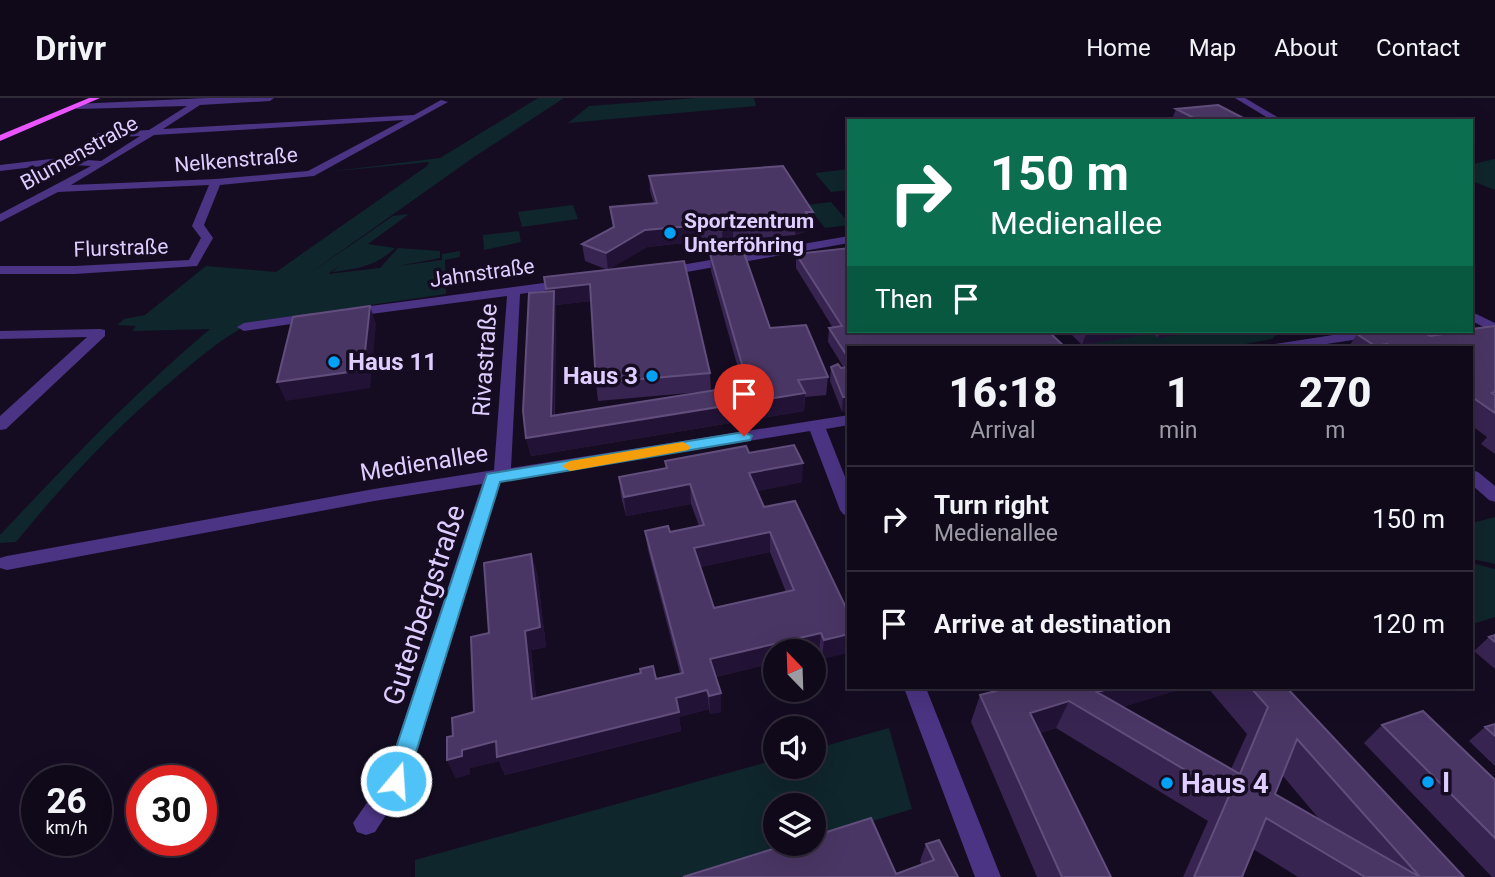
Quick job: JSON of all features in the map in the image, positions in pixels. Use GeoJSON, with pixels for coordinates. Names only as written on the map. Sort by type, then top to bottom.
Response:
{"type":"FeatureCollection","features":[{"type":"Feature","properties":{"kind":"main road"},"geometry":{"type":"LineString","coordinates":[[0,138],[96,98]]}},
{"type":"Feature","properties":{"kind":"street","name":"Blumenstraße"},"geometry":{"type":"LineString","coordinates":[[0,219],[103,164],[197,103],[210,99],[270,98]]}},
{"type":"Feature","properties":{"kind":"street"},"geometry":{"type":"LineString","coordinates":[[1240,98],[1277,119]]}},
{"type":"Feature","properties":{"kind":"street","name":"Nelkenstraße"},"geometry":{"type":"LineString","coordinates":[[56,189],[216,182],[319,171],[444,102]]}},
{"type":"Feature","properties":{"kind":"street"},"geometry":{"type":"LineString","coordinates":[[78,106],[197,103]]}},
{"type":"Feature","properties":{"kind":"street"},"geometry":{"type":"LineString","coordinates":[[101,135],[416,117]]}},
{"type":"Feature","properties":{"kind":"street"},"geometry":{"type":"LineString","coordinates":[[0,168],[59,161],[103,164]]}},
{"type":"Feature","properties":{"kind":"street","name":"Flurstraße"},"geometry":{"type":"LineString","coordinates":[[0,270],[75,270],[192,263],[207,237],[198,226],[208,195],[216,182]]}},
{"type":"Feature","properties":{"kind":"street"},"geometry":{"type":"LineString","coordinates":[[656,273],[847,239]]}},
{"type":"Feature","properties":{"kind":"street","name":"Jahnstraße"},"geometry":{"type":"LineString","coordinates":[[244,327],[581,282]]}},
{"type":"Feature","properties":{"kind":"street","name":"Rivastraße"},"geometry":{"type":"LineString","coordinates":[[497,477],[514,290]]}},
{"type":"Feature","properties":{"kind":"street"},"geometry":{"type":"LineString","coordinates":[[1473,318],[1495,329]]}},
{"type":"Feature","properties":{"kind":"street"},"geometry":{"type":"LineString","coordinates":[[0,335],[100,333],[0,425]]}},
{"type":"Feature","properties":{"kind":"street"},"geometry":{"type":"LineString","coordinates":[[1289,333],[1306,346],[1374,333]]}},
{"type":"Feature","properties":{"kind":"street","name":"Medienallee"},"geometry":{"type":"LineString","coordinates":[[3,566],[367,496],[847,419]]}},
{"type":"Feature","properties":{"kind":"street"},"geometry":{"type":"LineString","coordinates":[[816,425],[847,505]]}},
{"type":"Feature","properties":{"kind":"street","name":"Gutenbergstraße"},"geometry":{"type":"LineString","coordinates":[[366,823],[396,781],[497,477]]}},
{"type":"Feature","properties":{"kind":"street"},"geometry":{"type":"LineString","coordinates":[[1473,477],[1495,496]]}},
{"type":"Feature","properties":{"kind":"street"},"geometry":{"type":"LineString","coordinates":[[915,689],[988,877]]}},
{"type":"Feature","properties":{"kind":"green space"},"geometry":{"type":"Polygon","coordinates":[[[538,98],[564,98],[474,157],[306,276],[393,216],[409,214],[368,244],[395,248],[388,254],[366,266],[332,272],[341,264],[328,274],[380,268],[398,248],[440,251],[440,258],[398,266],[442,260],[442,254],[460,251],[460,257],[445,260],[446,294],[253,322],[242,328],[203,355],[132,416],[72,477],[16,542],[0,543],[0,535],[76,455],[128,403],[210,329],[132,331],[136,326],[117,325],[124,319],[145,315],[206,266],[276,272],[429,162],[327,172],[440,158],[538,98]]]}},
{"type":"Feature","properties":{"kind":"green space"},"geometry":{"type":"Polygon","coordinates":[[[696,98],[754,98],[756,106],[568,123],[589,106],[696,98]]]}},
{"type":"Feature","properties":{"kind":"green space"},"geometry":{"type":"Polygon","coordinates":[[[1495,159],[1495,190],[1473,181],[1473,164],[1495,159]]]}},
{"type":"Feature","properties":{"kind":"green space"},"geometry":{"type":"Polygon","coordinates":[[[847,169],[847,190],[831,192],[815,173],[847,169]]]}},
{"type":"Feature","properties":{"kind":"green space"},"geometry":{"type":"Polygon","coordinates":[[[831,202],[847,221],[847,225],[825,228],[807,205],[831,202]]]}},
{"type":"Feature","properties":{"kind":"green space"},"geometry":{"type":"Polygon","coordinates":[[[573,205],[578,219],[522,227],[518,212],[573,205]]]}},
{"type":"Feature","properties":{"kind":"green space"},"geometry":{"type":"Polygon","coordinates":[[[519,231],[521,242],[484,250],[483,235],[519,231]]]}},
{"type":"Feature","properties":{"kind":"green space"},"geometry":{"type":"Polygon","coordinates":[[[1153,333],[1158,338],[1188,333],[1276,335],[1272,339],[1235,346],[1089,344],[1153,333]]]}},
{"type":"Feature","properties":{"kind":"green space"},"geometry":{"type":"Polygon","coordinates":[[[1495,517],[1495,564],[1473,559],[1473,523],[1495,517]]]}},
{"type":"Feature","properties":{"kind":"green space"},"geometry":{"type":"Polygon","coordinates":[[[1473,563],[1495,569],[1495,617],[1476,623],[1473,620],[1473,563]]]}},
{"type":"Feature","properties":{"kind":"green space"},"geometry":{"type":"Polygon","coordinates":[[[889,728],[912,809],[826,835],[826,793],[763,793],[763,855],[689,877],[415,877],[415,860],[763,763],[763,779],[826,779],[826,746],[889,728]]]}},
{"type":"Feature","properties":{"kind":"building"},"geometry":{"type":"Polygon","coordinates":[[[1218,105],[1245,119],[1196,119],[1176,109],[1218,105]]]}},
{"type":"Feature","properties":{"kind":"building"},"geometry":{"type":"Polygon","coordinates":[[[783,166],[813,212],[806,212],[808,215],[796,219],[733,224],[722,231],[702,225],[645,230],[606,253],[582,244],[614,227],[610,207],[657,203],[649,176],[783,166]]]}},
{"type":"Feature","properties":{"kind":"building"},"geometry":{"type":"Polygon","coordinates":[[[847,248],[847,333],[1050,333],[1064,346],[847,346],[847,356],[829,328],[842,326],[796,254],[847,248]]]}},
{"type":"Feature","properties":{"kind":"building"},"geometry":{"type":"Polygon","coordinates":[[[743,250],[770,328],[806,325],[828,377],[798,380],[805,393],[526,438],[523,411],[529,293],[554,291],[551,416],[748,385],[710,254],[743,250]]]}},
{"type":"Feature","properties":{"kind":"building"},"geometry":{"type":"Polygon","coordinates":[[[684,261],[710,373],[596,383],[590,284],[546,289],[544,277],[684,261]]]}},
{"type":"Feature","properties":{"kind":"building","name":"Haus 11"},"geometry":{"type":"Polygon","coordinates":[[[370,306],[363,370],[277,382],[293,317],[370,306]]]}},
{"type":"Feature","properties":{"kind":"building"},"geometry":{"type":"Polygon","coordinates":[[[1495,326],[1495,392],[1492,393],[1495,395],[1495,413],[1473,398],[1473,346],[1375,346],[1357,334],[1425,333],[1430,336],[1473,333],[1473,329],[1495,326]]]}},
{"type":"Feature","properties":{"kind":"building"},"geometry":{"type":"Polygon","coordinates":[[[838,364],[841,368],[847,367],[847,397],[843,397],[831,367],[838,364]]]}},
{"type":"Feature","properties":{"kind":"building"},"geometry":{"type":"Polygon","coordinates":[[[794,445],[803,463],[749,473],[764,507],[795,501],[847,610],[847,634],[826,640],[821,633],[795,639],[763,639],[763,647],[710,659],[721,693],[709,696],[707,690],[676,698],[679,712],[497,757],[496,741],[462,750],[462,756],[447,760],[447,737],[453,736],[452,718],[474,712],[471,637],[489,633],[484,563],[531,554],[540,627],[525,631],[532,699],[641,673],[640,669],[653,666],[656,679],[683,673],[645,531],[668,526],[670,532],[704,525],[690,484],[624,497],[619,477],[667,468],[665,461],[746,446],[749,453],[794,445]],[[770,532],[694,548],[714,608],[794,590],[770,532]]]}},
{"type":"Feature","properties":{"kind":"building"},"geometry":{"type":"Polygon","coordinates":[[[995,689],[1108,689],[1097,692],[1240,774],[1268,707],[1252,689],[1288,689],[1464,877],[1420,877],[1365,877],[1266,818],[1242,877],[1194,877],[1229,796],[1069,701],[1030,713],[1111,877],[1062,877],[980,695],[996,691],[995,689]],[[1297,739],[1275,794],[1420,877],[1297,739]]]}},
{"type":"Feature","properties":{"kind":"building"},"geometry":{"type":"Polygon","coordinates":[[[1423,711],[1495,780],[1495,838],[1382,725],[1423,711]]]}},
{"type":"Feature","properties":{"kind":"building"},"geometry":{"type":"Polygon","coordinates":[[[1495,724],[1495,736],[1485,727],[1495,724]]]}},
{"type":"Feature","properties":{"kind":"building"},"geometry":{"type":"Polygon","coordinates":[[[871,818],[896,874],[934,860],[926,844],[939,840],[958,877],[683,877],[763,852],[763,856],[826,856],[826,832],[871,818]]]}},
{"type":"Feature","properties":{"kind":"slow traffic"},"geometry":{"type":"LineString","coordinates":[[570,466],[683,447]]}},
{"type":"Feature","properties":{"kind":"place","name":"Sportzentrum Unterföhring"},"geometry":{"type":"Point","coordinates":[670,233]}},
{"type":"Feature","properties":{"kind":"place","name":"Haus 11"},"geometry":{"type":"Point","coordinates":[334,362]}},
{"type":"Feature","properties":{"kind":"place","name":"Haus 3"},"geometry":{"type":"Point","coordinates":[652,376]}},
{"type":"Feature","properties":{"kind":"place","name":"I"},"geometry":{"type":"Point","coordinates":[1428,782]}},
{"type":"Feature","properties":{"kind":"place","name":"Haus 4"},"geometry":{"type":"Point","coordinates":[1167,783]}},
{"type":"Feature","properties":{"kind":"route"},"geometry":{"type":"LineString","coordinates":[[396,781],[492,478],[744,436]]}}]}
